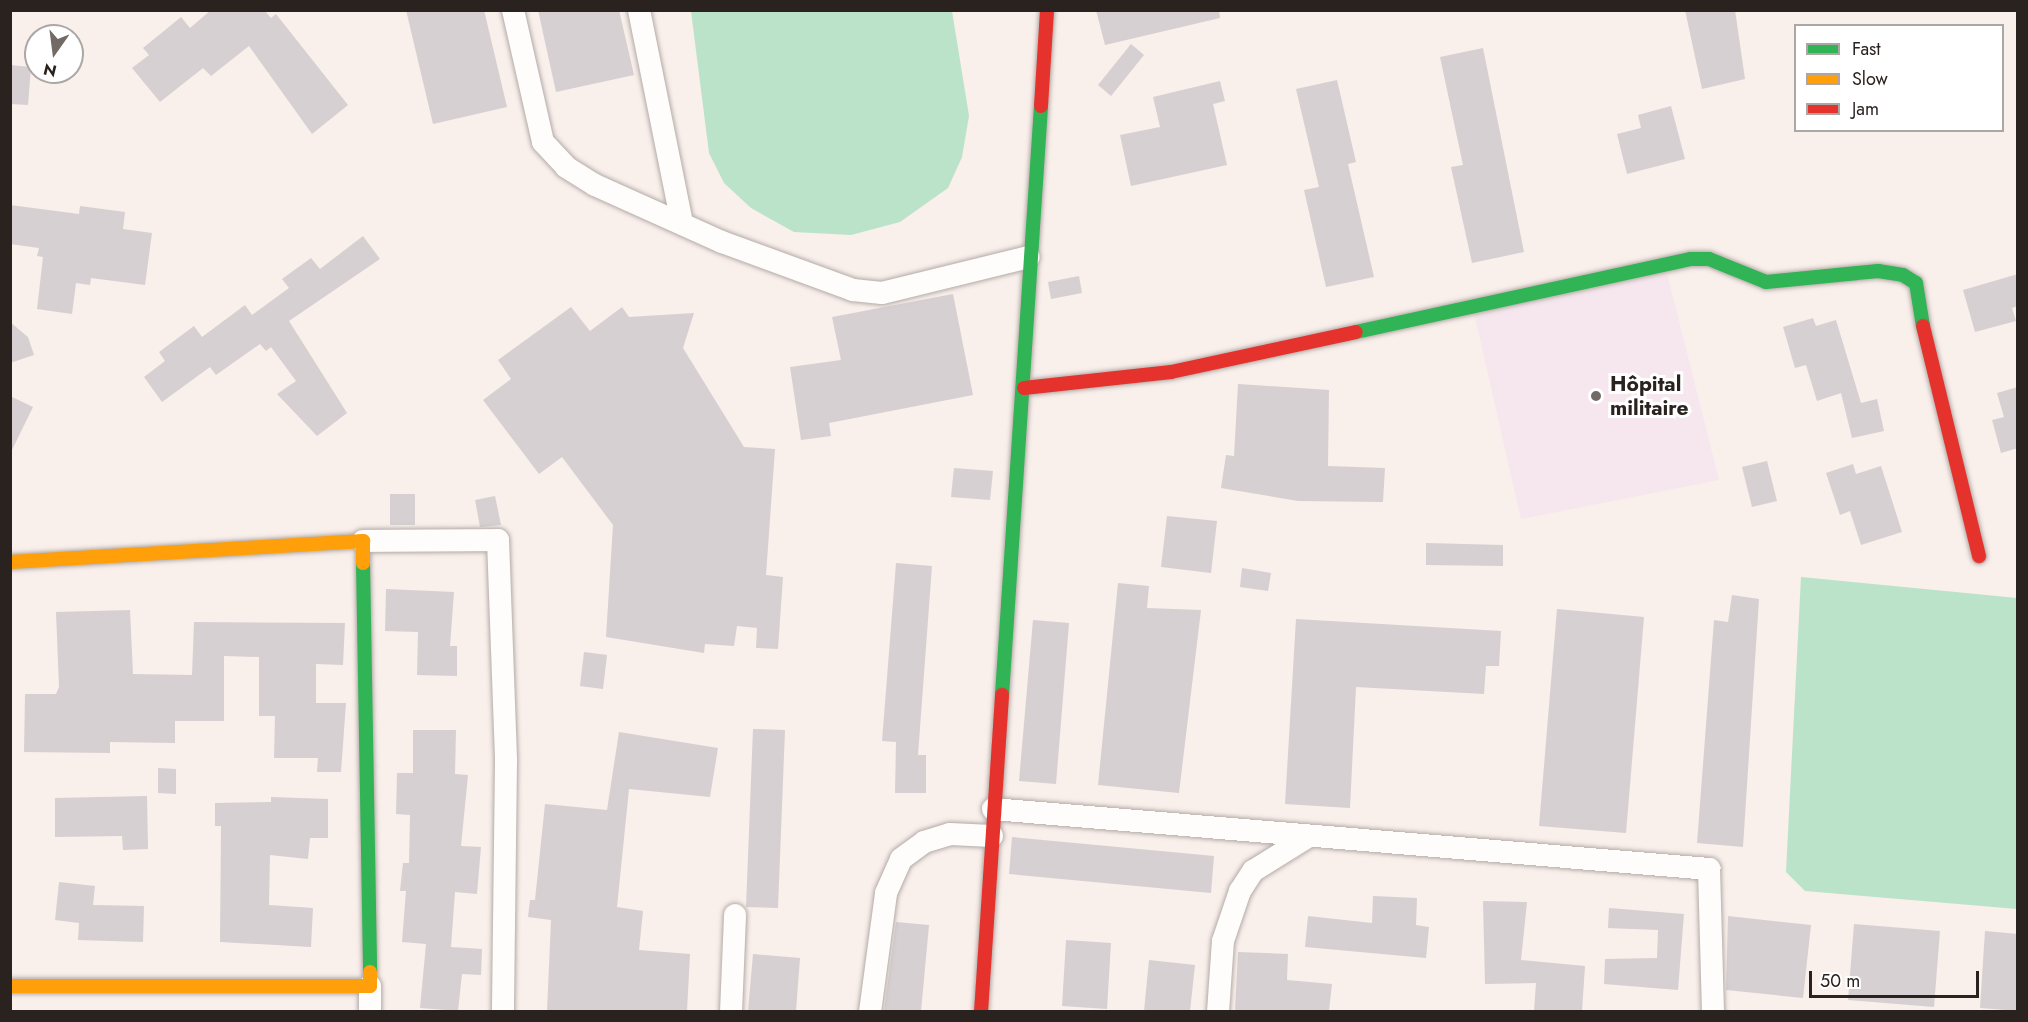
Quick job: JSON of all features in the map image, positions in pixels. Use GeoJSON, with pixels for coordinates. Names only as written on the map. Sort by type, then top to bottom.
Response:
{"type":"FeatureCollection","features":[{"type":"Feature","properties":{"kind":"street"},"geometry":{"type":"LineString","coordinates":[[513,10],[543,142],[566,167],[595,185],[682,224],[853,290],[882,292],[1029,257]]}},
{"type":"Feature","properties":{"kind":"street"},"geometry":{"type":"LineString","coordinates":[[639,10],[682,224]]}},
{"type":"Feature","properties":{"kind":"street"},"geometry":{"type":"LineString","coordinates":[[981,1011],[993,809],[1024,387],[1029,257],[1047,10]]}},
{"type":"Feature","properties":{"kind":"street"},"geometry":{"type":"LineString","coordinates":[[1024,387],[1171,372],[1691,259],[1709,259],[1766,282],[1878,271],[1903,274],[1916,283],[1926,346],[1978,556]]}},
{"type":"Feature","properties":{"kind":"street"},"geometry":{"type":"LineString","coordinates":[[10,562],[363,542],[498,540],[506,761],[502,1011]]}},
{"type":"Feature","properties":{"kind":"street"},"geometry":{"type":"LineString","coordinates":[[363,542],[370,1011]]}},
{"type":"Feature","properties":{"kind":"street"},"geometry":{"type":"LineString","coordinates":[[993,809],[1306,838],[1709,869],[1713,1011]]}},
{"type":"Feature","properties":{"kind":"street"},"geometry":{"type":"LineString","coordinates":[[870,1011],[886,893],[902,859],[924,842],[950,834],[992,836]]}},
{"type":"Feature","properties":{"kind":"street"},"geometry":{"type":"LineString","coordinates":[[1218,1011],[1223,941],[1240,891],[1253,871],[1306,838]]}},
{"type":"Feature","properties":{"kind":"street"},"geometry":{"type":"LineString","coordinates":[[731,1011],[735,915]]}},
{"type":"Feature","properties":{"kind":"street"},"geometry":{"type":"LineString","coordinates":[[10,986],[370,986]]}},
{"type":"Feature","properties":{"kind":"shaded area","name":"Hôpital militaire"},"geometry":{"type":"Polygon","coordinates":[[[1667,273],[1719,480],[1521,519],[1474,313],[1667,273]]]}},
{"type":"Feature","properties":{"kind":"green space"},"geometry":{"type":"Polygon","coordinates":[[[691,11],[952,11],[969,116],[962,157],[948,188],[900,222],[851,235],[794,232],[751,208],[724,183],[709,153],[691,11]]]}},
{"type":"Feature","properties":{"kind":"green space"},"geometry":{"type":"Polygon","coordinates":[[[1801,577],[2017,598],[2017,909],[1805,891],[1786,872],[1801,577]]]}},
{"type":"Feature","properties":{"kind":"building"},"geometry":{"type":"Polygon","coordinates":[[[211,10],[264,10],[271,18],[276,14],[348,105],[312,134],[249,46],[211,76],[203,68],[160,102],[132,68],[149,55],[143,48],[181,17],[190,28],[211,10]]]}},
{"type":"Feature","properties":{"kind":"building"},"geometry":{"type":"Polygon","coordinates":[[[406,10],[484,10],[507,107],[433,124],[406,10]]]}},
{"type":"Feature","properties":{"kind":"building"},"geometry":{"type":"Polygon","coordinates":[[[538,10],[619,10],[634,75],[556,92],[538,10]]]}},
{"type":"Feature","properties":{"kind":"building"},"geometry":{"type":"Polygon","coordinates":[[[1096,10],[1219,10],[1220,18],[1105,45],[1096,10]]]}},
{"type":"Feature","properties":{"kind":"building"},"geometry":{"type":"Polygon","coordinates":[[[1685,10],[1735,10],[1745,79],[1702,89],[1685,10]]]}},
{"type":"Feature","properties":{"kind":"building"},"geometry":{"type":"Polygon","coordinates":[[[1131,44],[1144,55],[1111,96],[1098,85],[1131,44]]]}},
{"type":"Feature","properties":{"kind":"building"},"geometry":{"type":"Polygon","coordinates":[[[1483,48],[1524,252],[1472,263],[1451,167],[1463,165],[1440,57],[1483,48]]]}},
{"type":"Feature","properties":{"kind":"building"},"geometry":{"type":"Polygon","coordinates":[[[10,65],[24,66],[24,84],[30,84],[28,105],[10,104],[10,65]]]}},
{"type":"Feature","properties":{"kind":"building"},"geometry":{"type":"Polygon","coordinates":[[[1337,80],[1356,162],[1348,164],[1374,277],[1326,287],[1304,190],[1319,187],[1296,89],[1337,80]]]}},
{"type":"Feature","properties":{"kind":"building"},"geometry":{"type":"Polygon","coordinates":[[[1220,81],[1225,101],[1213,104],[1227,165],[1131,186],[1120,135],[1160,127],[1153,97],[1220,81]]]}},
{"type":"Feature","properties":{"kind":"building"},"geometry":{"type":"Polygon","coordinates":[[[1671,106],[1685,159],[1627,174],[1617,134],[1641,128],[1638,115],[1671,106]]]}},
{"type":"Feature","properties":{"kind":"building"},"geometry":{"type":"Polygon","coordinates":[[[10,205],[79,214],[80,206],[125,212],[123,229],[152,233],[145,285],[91,278],[90,285],[76,283],[72,314],[37,309],[43,257],[37,256],[39,248],[10,244],[10,205]]]}},
{"type":"Feature","properties":{"kind":"building"},"geometry":{"type":"Polygon","coordinates":[[[363,236],[380,259],[289,321],[347,413],[317,436],[277,394],[296,381],[271,347],[266,351],[260,344],[216,375],[210,367],[162,402],[144,377],[165,361],[159,352],[194,326],[202,337],[245,305],[252,315],[289,288],[282,279],[311,258],[320,269],[363,236]]]}},
{"type":"Feature","properties":{"kind":"building"},"geometry":{"type":"Polygon","coordinates":[[[2018,274],[2018,306],[2012,308],[2016,321],[1975,332],[1963,290],[2018,274]]]}},
{"type":"Feature","properties":{"kind":"building"},"geometry":{"type":"Polygon","coordinates":[[[1079,276],[1082,293],[1051,299],[1048,282],[1079,276]]]}},
{"type":"Feature","properties":{"kind":"building"},"geometry":{"type":"Polygon","coordinates":[[[953,294],[973,395],[829,423],[831,436],[801,440],[790,367],[841,360],[832,317],[953,294]]]}},
{"type":"Feature","properties":{"kind":"building"},"geometry":{"type":"Polygon","coordinates":[[[571,307],[590,331],[622,307],[629,317],[694,313],[683,348],[744,447],[775,449],[766,575],[783,577],[778,649],[756,648],[757,628],[737,626],[734,646],[705,644],[704,653],[606,637],[613,525],[562,457],[539,474],[483,400],[511,379],[498,360],[571,307]]]}},
{"type":"Feature","properties":{"kind":"building"},"geometry":{"type":"Polygon","coordinates":[[[1813,318],[1816,326],[1836,320],[1861,403],[1877,399],[1884,431],[1852,438],[1841,393],[1817,401],[1806,365],[1795,368],[1783,327],[1813,318]]]}},
{"type":"Feature","properties":{"kind":"building"},"geometry":{"type":"Polygon","coordinates":[[[10,322],[28,337],[34,355],[10,363],[10,322]]]}},
{"type":"Feature","properties":{"kind":"building"},"geometry":{"type":"Polygon","coordinates":[[[1238,384],[1329,390],[1328,466],[1385,468],[1383,502],[1298,501],[1221,488],[1226,455],[1234,456],[1238,384]]]}},
{"type":"Feature","properties":{"kind":"building"},"geometry":{"type":"Polygon","coordinates":[[[2018,387],[2018,448],[2001,453],[1992,420],[2004,417],[1997,393],[2018,387]]]}},
{"type":"Feature","properties":{"kind":"building"},"geometry":{"type":"Polygon","coordinates":[[[10,396],[33,407],[10,454],[10,396]]]}},
{"type":"Feature","properties":{"kind":"building"},"geometry":{"type":"Polygon","coordinates":[[[1767,461],[1777,501],[1752,507],[1742,467],[1767,461]]]}},
{"type":"Feature","properties":{"kind":"building"},"geometry":{"type":"Polygon","coordinates":[[[1853,464],[1856,474],[1881,466],[1902,532],[1861,545],[1850,511],[1840,515],[1826,473],[1853,464]]]}},
{"type":"Feature","properties":{"kind":"building"},"geometry":{"type":"Polygon","coordinates":[[[954,468],[993,471],[990,500],[951,497],[954,468]]]}},
{"type":"Feature","properties":{"kind":"building"},"geometry":{"type":"Polygon","coordinates":[[[390,494],[415,494],[415,525],[390,525],[390,494]]]}},
{"type":"Feature","properties":{"kind":"building"},"geometry":{"type":"Polygon","coordinates":[[[495,496],[501,525],[480,527],[475,500],[495,496]]]}},
{"type":"Feature","properties":{"kind":"building"},"geometry":{"type":"Polygon","coordinates":[[[1167,516],[1217,521],[1211,573],[1161,567],[1167,516]]]}},
{"type":"Feature","properties":{"kind":"building"},"geometry":{"type":"Polygon","coordinates":[[[1426,543],[1503,545],[1503,566],[1426,565],[1426,543]]]}},
{"type":"Feature","properties":{"kind":"building"},"geometry":{"type":"Polygon","coordinates":[[[896,563],[932,566],[918,755],[926,755],[926,793],[895,793],[896,742],[882,741],[896,563]]]}},
{"type":"Feature","properties":{"kind":"building"},"geometry":{"type":"Polygon","coordinates":[[[1242,568],[1271,573],[1268,591],[1240,587],[1242,568]]]}},
{"type":"Feature","properties":{"kind":"building"},"geometry":{"type":"Polygon","coordinates":[[[1118,583],[1149,586],[1147,608],[1201,610],[1179,793],[1098,785],[1118,583]]]}},
{"type":"Feature","properties":{"kind":"building"},"geometry":{"type":"Polygon","coordinates":[[[386,589],[454,592],[450,646],[457,646],[457,676],[417,675],[418,632],[385,631],[386,589]]]}},
{"type":"Feature","properties":{"kind":"building"},"geometry":{"type":"Polygon","coordinates":[[[1732,595],[1759,599],[1743,847],[1697,843],[1714,620],[1728,622],[1732,595]]]}},
{"type":"Feature","properties":{"kind":"building"},"geometry":{"type":"Polygon","coordinates":[[[1557,609],[1644,617],[1626,833],[1539,826],[1557,609]]]}},
{"type":"Feature","properties":{"kind":"building"},"geometry":{"type":"Polygon","coordinates":[[[130,610],[133,674],[192,675],[194,622],[345,623],[343,665],[316,664],[316,703],[346,703],[341,772],[317,772],[318,758],[274,758],[275,716],[259,716],[259,657],[224,656],[224,721],[175,721],[175,743],[110,742],[110,753],[24,752],[25,694],[56,694],[59,687],[56,612],[130,610]]]}},
{"type":"Feature","properties":{"kind":"building"},"geometry":{"type":"Polygon","coordinates":[[[1296,619],[1501,631],[1499,666],[1486,666],[1484,694],[1356,687],[1350,808],[1285,804],[1296,619]]]}},
{"type":"Feature","properties":{"kind":"building"},"geometry":{"type":"Polygon","coordinates":[[[1033,620],[1069,623],[1056,784],[1019,781],[1033,620]]]}},
{"type":"Feature","properties":{"kind":"building"},"geometry":{"type":"Polygon","coordinates":[[[584,652],[607,655],[603,689],[580,686],[584,652]]]}},
{"type":"Feature","properties":{"kind":"building"},"geometry":{"type":"Polygon","coordinates":[[[753,729],[785,730],[778,908],[746,907],[753,729]]]}},
{"type":"Feature","properties":{"kind":"building"},"geometry":{"type":"Polygon","coordinates":[[[413,730],[456,730],[455,774],[468,775],[461,846],[481,847],[477,894],[455,892],[451,947],[482,949],[481,975],[462,974],[458,1011],[420,1008],[426,944],[402,942],[406,891],[400,891],[403,863],[409,863],[410,815],[396,814],[397,773],[413,773],[413,730]]]}},
{"type":"Feature","properties":{"kind":"building"},"geometry":{"type":"Polygon","coordinates":[[[619,732],[718,748],[710,797],[629,789],[617,907],[643,911],[639,950],[690,954],[687,1011],[547,1011],[551,920],[528,917],[530,900],[535,900],[545,804],[607,810],[619,732]]]}},
{"type":"Feature","properties":{"kind":"building"},"geometry":{"type":"Polygon","coordinates":[[[158,768],[176,769],[176,794],[158,793],[158,768]]]}},
{"type":"Feature","properties":{"kind":"building"},"geometry":{"type":"Polygon","coordinates":[[[147,796],[148,849],[123,850],[122,836],[55,837],[55,798],[147,796]]]}},
{"type":"Feature","properties":{"kind":"building"},"geometry":{"type":"Polygon","coordinates":[[[271,797],[328,799],[328,838],[310,838],[308,859],[270,855],[269,905],[313,908],[311,947],[220,942],[221,826],[215,826],[215,803],[271,802],[271,797]]]}},
{"type":"Feature","properties":{"kind":"building"},"geometry":{"type":"Polygon","coordinates":[[[1012,837],[1214,856],[1211,893],[1009,874],[1012,837]]]}},
{"type":"Feature","properties":{"kind":"building"},"geometry":{"type":"Polygon","coordinates":[[[59,882],[95,886],[93,905],[144,906],[143,942],[78,940],[79,923],[55,920],[59,882]]]}},
{"type":"Feature","properties":{"kind":"building"},"geometry":{"type":"Polygon","coordinates":[[[1373,896],[1417,898],[1416,925],[1429,927],[1426,958],[1305,947],[1308,916],[1372,923],[1373,896]]]}},
{"type":"Feature","properties":{"kind":"building"},"geometry":{"type":"Polygon","coordinates":[[[1483,901],[1527,902],[1521,960],[1585,966],[1582,1011],[1534,1011],[1536,983],[1485,984],[1483,901]]]}},
{"type":"Feature","properties":{"kind":"building"},"geometry":{"type":"Polygon","coordinates":[[[1609,908],[1684,914],[1678,990],[1604,984],[1605,959],[1657,958],[1658,930],[1608,928],[1609,908]]]}},
{"type":"Feature","properties":{"kind":"building"},"geometry":{"type":"Polygon","coordinates":[[[1728,916],[1811,925],[1803,998],[1726,990],[1728,916]]]}},
{"type":"Feature","properties":{"kind":"building"},"geometry":{"type":"Polygon","coordinates":[[[896,922],[929,925],[921,1011],[884,1011],[896,922]]]}},
{"type":"Feature","properties":{"kind":"building"},"geometry":{"type":"Polygon","coordinates":[[[1854,924],[1940,931],[1934,1007],[1848,1000],[1854,924]]]}},
{"type":"Feature","properties":{"kind":"building"},"geometry":{"type":"Polygon","coordinates":[[[1985,931],[2018,934],[2018,1011],[1980,1008],[1985,931]]]}},
{"type":"Feature","properties":{"kind":"building"},"geometry":{"type":"Polygon","coordinates":[[[1066,940],[1111,943],[1107,1009],[1062,1006],[1066,940]]]}},
{"type":"Feature","properties":{"kind":"building"},"geometry":{"type":"Polygon","coordinates":[[[1238,952],[1288,954],[1287,980],[1332,984],[1329,1011],[1235,1011],[1238,952]]]}},
{"type":"Feature","properties":{"kind":"building"},"geometry":{"type":"Polygon","coordinates":[[[753,954],[800,958],[796,1011],[748,1011],[753,954]]]}},
{"type":"Feature","properties":{"kind":"building"},"geometry":{"type":"Polygon","coordinates":[[[1149,960],[1195,965],[1190,1011],[1144,1011],[1149,960]]]}},
{"type":"Feature","properties":{"kind":"traffic: fast"},"geometry":{"type":"LineString","coordinates":[[1002,695],[1041,106]]}},
{"type":"Feature","properties":{"kind":"traffic: fast"},"geometry":{"type":"LineString","coordinates":[[1356,332],[1691,259],[1709,259],[1766,282],[1878,271],[1903,275],[1916,283],[1923,326]]}},
{"type":"Feature","properties":{"kind":"traffic: fast"},"geometry":{"type":"LineString","coordinates":[[363,563],[370,972]]}},
{"type":"Feature","properties":{"kind":"traffic: slow"},"geometry":{"type":"LineString","coordinates":[[10,562],[363,541],[363,563]]}},
{"type":"Feature","properties":{"kind":"traffic: slow"},"geometry":{"type":"LineString","coordinates":[[10,986],[370,986],[370,972]]}},
{"type":"Feature","properties":{"kind":"traffic: jam"},"geometry":{"type":"LineString","coordinates":[[1041,106],[1047,10]]}},
{"type":"Feature","properties":{"kind":"traffic: jam"},"geometry":{"type":"LineString","coordinates":[[1923,326],[1979,556]]}},
{"type":"Feature","properties":{"kind":"traffic: jam"},"geometry":{"type":"LineString","coordinates":[[1024,388],[1171,372],[1356,332]]}},
{"type":"Feature","properties":{"kind":"traffic: jam"},"geometry":{"type":"LineString","coordinates":[[981,1012],[1002,695]]}},
{"type":"Feature","properties":{"kind":"place","name":"Hôpital militaire"},"geometry":{"type":"Point","coordinates":[1596,396]}}]}
